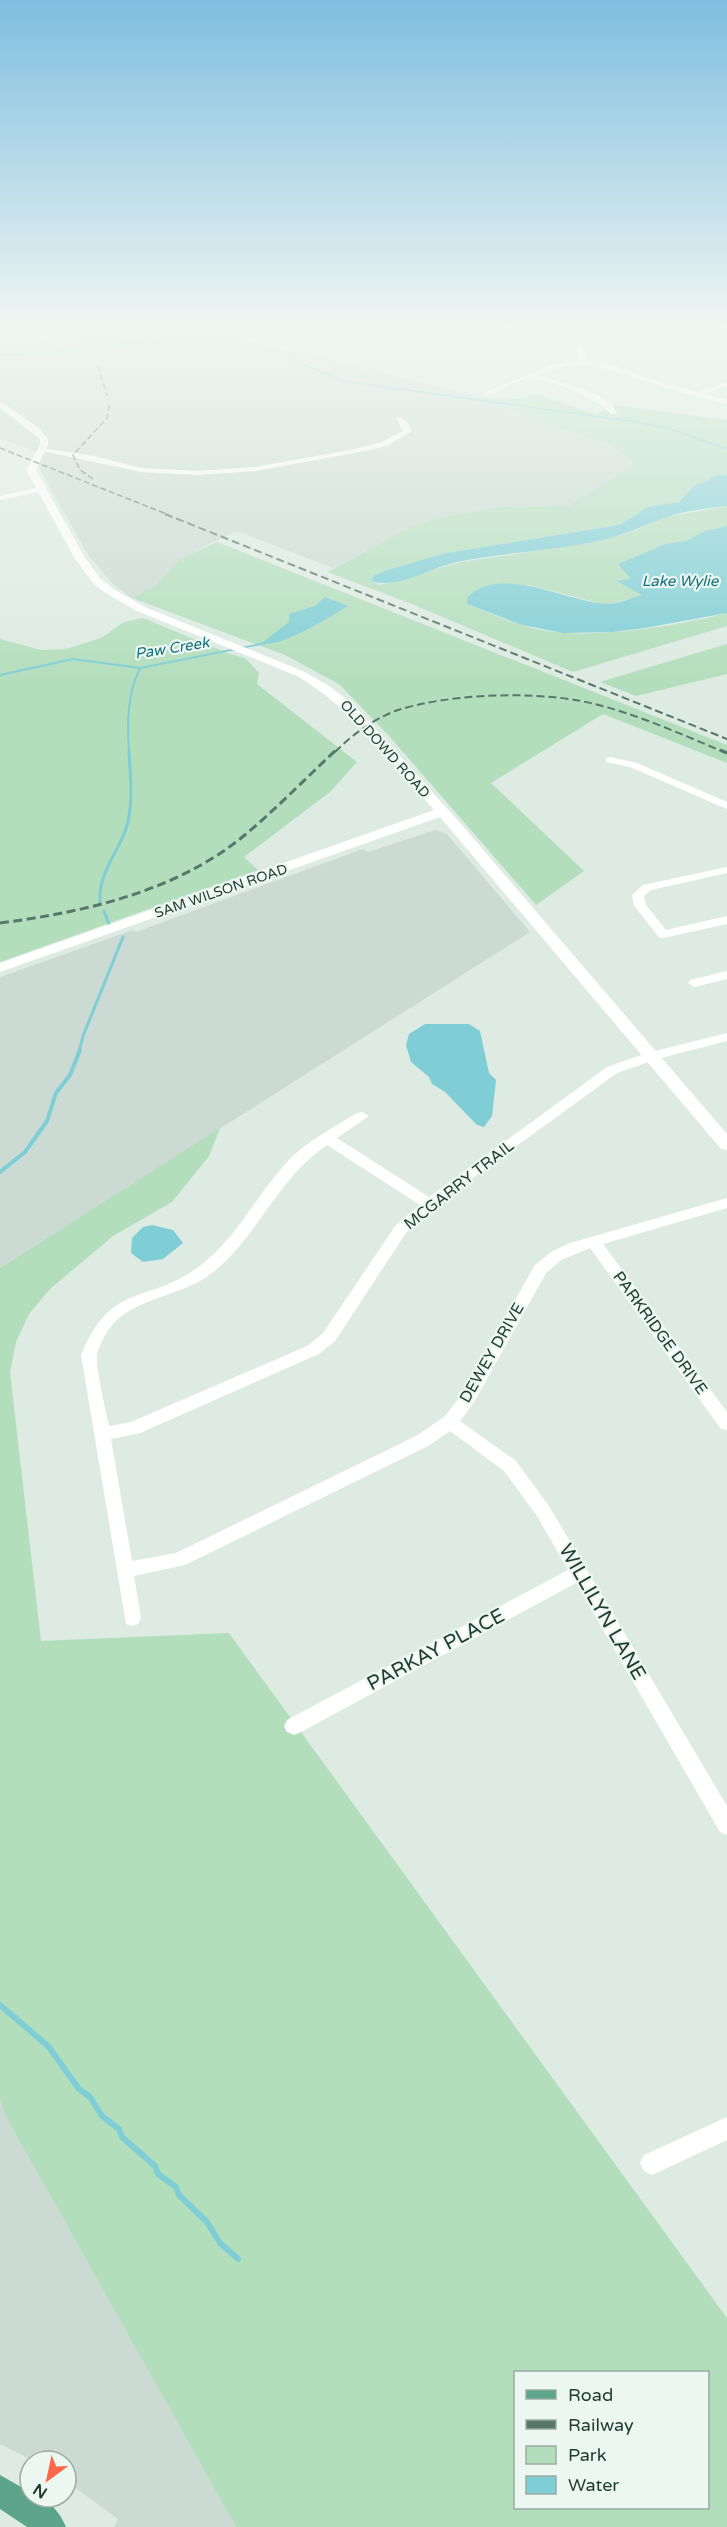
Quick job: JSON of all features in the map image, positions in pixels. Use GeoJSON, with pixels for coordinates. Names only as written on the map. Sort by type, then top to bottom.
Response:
{"type":"FeatureCollection","features":[{"type":"Feature","properties":{"kind":"main road"},"geometry":{"type":"LineString","coordinates":[[0,2491],[46,2521],[50,2527]]}},
{"type":"Feature","properties":{"kind":"street"},"geometry":{"type":"LineString","coordinates":[[43,447],[42,450],[94,458],[141,470],[178,473],[246,470],[368,447]]}},
{"type":"Feature","properties":{"kind":"street","name":"OLD DOWD ROAD"},"geometry":{"type":"LineString","coordinates":[[42,450],[31,470],[79,557],[96,580],[108,590],[141,609],[301,674],[339,698],[366,725],[442,812],[727,1145]]}},
{"type":"Feature","properties":{"kind":"street"},"geometry":{"type":"LineString","coordinates":[[0,498],[40,489]]}},
{"type":"Feature","properties":{"kind":"street"},"geometry":{"type":"LineString","coordinates":[[610,760],[633,765],[727,806]]}},
{"type":"Feature","properties":{"kind":"street","name":"SAM WILSON ROAD"},"geometry":{"type":"LineString","coordinates":[[0,968],[442,812]]}},
{"type":"Feature","properties":{"kind":"street"},"geometry":{"type":"LineString","coordinates":[[727,870],[647,887],[638,895],[640,906],[663,934],[727,920]]}},
{"type":"Feature","properties":{"kind":"street"},"geometry":{"type":"LineString","coordinates":[[694,983],[727,975]]}},
{"type":"Feature","properties":{"kind":"street","name":"MCGARRY TRAIL"},"geometry":{"type":"LineString","coordinates":[[103,1434],[134,1428],[313,1350],[329,1337],[401,1229],[430,1204],[612,1070],[652,1056],[727,1036]]}},
{"type":"Feature","properties":{"kind":"street"},"geometry":{"type":"LineString","coordinates":[[132,1618],[89,1355],[94,1337],[105,1321],[124,1306],[200,1273],[220,1257],[294,1163],[362,1116]]}},
{"type":"Feature","properties":{"kind":"street"},"geometry":{"type":"LineString","coordinates":[[328,1139],[430,1204]]}},
{"type":"Feature","properties":{"kind":"street","name":"DEWEY DRIVE"},"geometry":{"type":"LineString","coordinates":[[124,1570],[179,1560],[423,1442],[450,1422],[467,1400],[540,1269],[556,1256],[594,1242],[727,1203]]}},
{"type":"Feature","properties":{"kind":"street","name":"PARKRIDGE DRIVE"},"geometry":{"type":"LineString","coordinates":[[594,1242],[727,1424]]}},
{"type":"Feature","properties":{"kind":"street","name":"WILLILYN LANE"},"geometry":{"type":"LineString","coordinates":[[450,1422],[510,1466],[543,1511],[727,1825]]}},
{"type":"Feature","properties":{"kind":"street","name":"PARKAY PLACE"},"geometry":{"type":"LineString","coordinates":[[294,1726],[578,1573]]}},
{"type":"Feature","properties":{"kind":"street"},"geometry":{"type":"LineString","coordinates":[[652,2163],[727,2128]]}},
{"type":"Feature","properties":{"kind":"shaded area"},"geometry":{"type":"Polygon","coordinates":[[[25,447],[614,447],[636,464],[568,506],[500,507],[399,533],[333,568],[237,531],[181,558],[155,586],[132,598],[113,584],[89,556],[39,468],[34,450],[25,447]]]}},
{"type":"Feature","properties":{"kind":"shaded area"},"geometry":{"type":"Polygon","coordinates":[[[435,830],[447,834],[530,932],[0,1268],[0,977],[133,930],[136,932],[363,849],[368,852],[435,830]]]}},
{"type":"Feature","properties":{"kind":"shaded area"},"geometry":{"type":"Polygon","coordinates":[[[0,2097],[5,2115],[236,2527],[114,2527],[118,2519],[78,2490],[78,2449],[18,2449],[18,2453],[0,2444],[0,2097]]]}},
{"type":"Feature","properties":{"kind":"green space"},"geometry":{"type":"Polygon","coordinates":[[[614,447],[727,447],[727,475],[714,475],[709,481],[689,492],[679,502],[648,507],[619,525],[446,553],[387,570],[375,575],[370,581],[380,585],[461,562],[596,542],[634,531],[665,517],[727,506],[727,526],[705,531],[685,541],[665,544],[619,564],[632,579],[617,582],[643,595],[607,605],[528,585],[467,604],[522,625],[561,633],[608,632],[660,627],[727,613],[727,626],[573,672],[407,602],[327,572],[399,533],[433,519],[500,507],[568,506],[635,464],[614,447]]]}},
{"type":"Feature","properties":{"kind":"green space"},"geometry":{"type":"Polygon","coordinates":[[[217,542],[727,745],[727,763],[603,714],[491,783],[584,871],[536,905],[390,737],[339,684],[285,655],[132,598],[155,586],[181,558],[217,542]]]}},
{"type":"Feature","properties":{"kind":"green space"},"geometry":{"type":"Polygon","coordinates":[[[143,618],[245,658],[259,673],[257,684],[357,762],[330,792],[244,857],[258,870],[0,962],[0,639],[41,650],[66,649],[101,638],[124,622],[143,618]]]}},
{"type":"Feature","properties":{"kind":"green space"},"geometry":{"type":"Polygon","coordinates":[[[727,644],[727,674],[636,696],[600,682],[727,644]]]}},
{"type":"Feature","properties":{"kind":"green space"},"geometry":{"type":"Polygon","coordinates":[[[220,1128],[209,1156],[172,1202],[113,1236],[50,1289],[29,1314],[16,1342],[10,1372],[41,1641],[229,1633],[727,2318],[727,2527],[236,2527],[5,2115],[0,2097],[0,1268],[220,1128]]]}},
{"type":"Feature","properties":{"kind":"water","name":"Lake Wylie"},"geometry":{"type":"Polygon","coordinates":[[[727,475],[727,506],[679,513],[621,535],[594,542],[453,563],[391,583],[370,581],[375,575],[387,570],[446,553],[619,525],[648,507],[679,502],[695,485],[709,481],[711,477],[727,475]]]}},
{"type":"Feature","properties":{"kind":"water","name":"Lake Wylie"},"geometry":{"type":"Polygon","coordinates":[[[727,526],[727,613],[645,628],[612,632],[563,633],[522,625],[467,604],[467,598],[480,588],[496,584],[534,587],[590,602],[606,604],[624,601],[642,595],[616,581],[631,579],[618,564],[665,544],[685,541],[705,531],[727,526]]]}},
{"type":"Feature","properties":{"kind":"water"},"geometry":{"type":"Polygon","coordinates":[[[325,597],[348,606],[293,636],[281,641],[262,643],[289,622],[289,614],[315,606],[325,597]]]}},
{"type":"Feature","properties":{"kind":"water"},"geometry":{"type":"Polygon","coordinates":[[[425,1024],[469,1024],[480,1031],[489,1073],[496,1080],[492,1116],[484,1127],[477,1125],[411,1062],[406,1045],[409,1034],[425,1024]]]}},
{"type":"Feature","properties":{"kind":"water"},"geometry":{"type":"Polygon","coordinates":[[[152,1225],[173,1230],[183,1243],[163,1259],[143,1262],[131,1253],[132,1238],[143,1227],[152,1225]]]}},
{"type":"Feature","properties":{"kind":"waterway"},"geometry":{"type":"LineString","coordinates":[[721,447],[727,449]]}},
{"type":"Feature","properties":{"kind":"waterway","name":"Paw Creek"},"geometry":{"type":"LineString","coordinates":[[140,668],[266,643]]}},
{"type":"Feature","properties":{"kind":"waterway","name":"Paw Creek"},"geometry":{"type":"LineString","coordinates":[[0,675],[73,659],[140,668]]}},
{"type":"Feature","properties":{"kind":"waterway"},"geometry":{"type":"LineString","coordinates":[[129,752],[129,709],[140,668]]}},
{"type":"Feature","properties":{"kind":"waterway"},"geometry":{"type":"LineString","coordinates":[[100,902],[102,882],[126,829],[130,810],[129,750]]}},
{"type":"Feature","properties":{"kind":"waterway"},"geometry":{"type":"LineString","coordinates":[[104,911],[109,924]]}},
{"type":"Feature","properties":{"kind":"waterway"},"geometry":{"type":"LineString","coordinates":[[79,1052],[83,1036],[123,937]]}},
{"type":"Feature","properties":{"kind":"waterway"},"geometry":{"type":"LineString","coordinates":[[0,1172],[25,1152],[47,1121],[56,1093],[70,1075],[80,1050]]}},
{"type":"Feature","properties":{"kind":"waterway"},"geometry":{"type":"LineString","coordinates":[[0,2005],[48,2046],[79,2089],[90,2097],[102,2116],[119,2129],[122,2137],[155,2166],[158,2174],[176,2187],[179,2195],[207,2222],[220,2243],[238,2259]]}},
{"type":"Feature","properties":{"kind":"railway"},"geometry":{"type":"LineString","coordinates":[[80,447],[73,455],[80,470],[93,479]]}},
{"type":"Feature","properties":{"kind":"railway"},"geometry":{"type":"LineString","coordinates":[[0,448],[169,515]]}},
{"type":"Feature","properties":{"kind":"railway"},"geometry":{"type":"LineString","coordinates":[[165,514],[727,739]]}},
{"type":"Feature","properties":{"kind":"railway"},"geometry":{"type":"LineString","coordinates":[[335,752],[363,728],[395,711],[438,701],[513,695],[560,698],[600,705],[654,723],[724,752]]}},
{"type":"Feature","properties":{"kind":"railway"},"geometry":{"type":"LineString","coordinates":[[0,923],[98,905],[130,896],[191,870],[219,854],[246,834],[336,750]]}},
{"type":"Feature","properties":{"kind":"railway"},"geometry":{"type":"LineString","coordinates":[[720,750],[727,753]]}}]}
